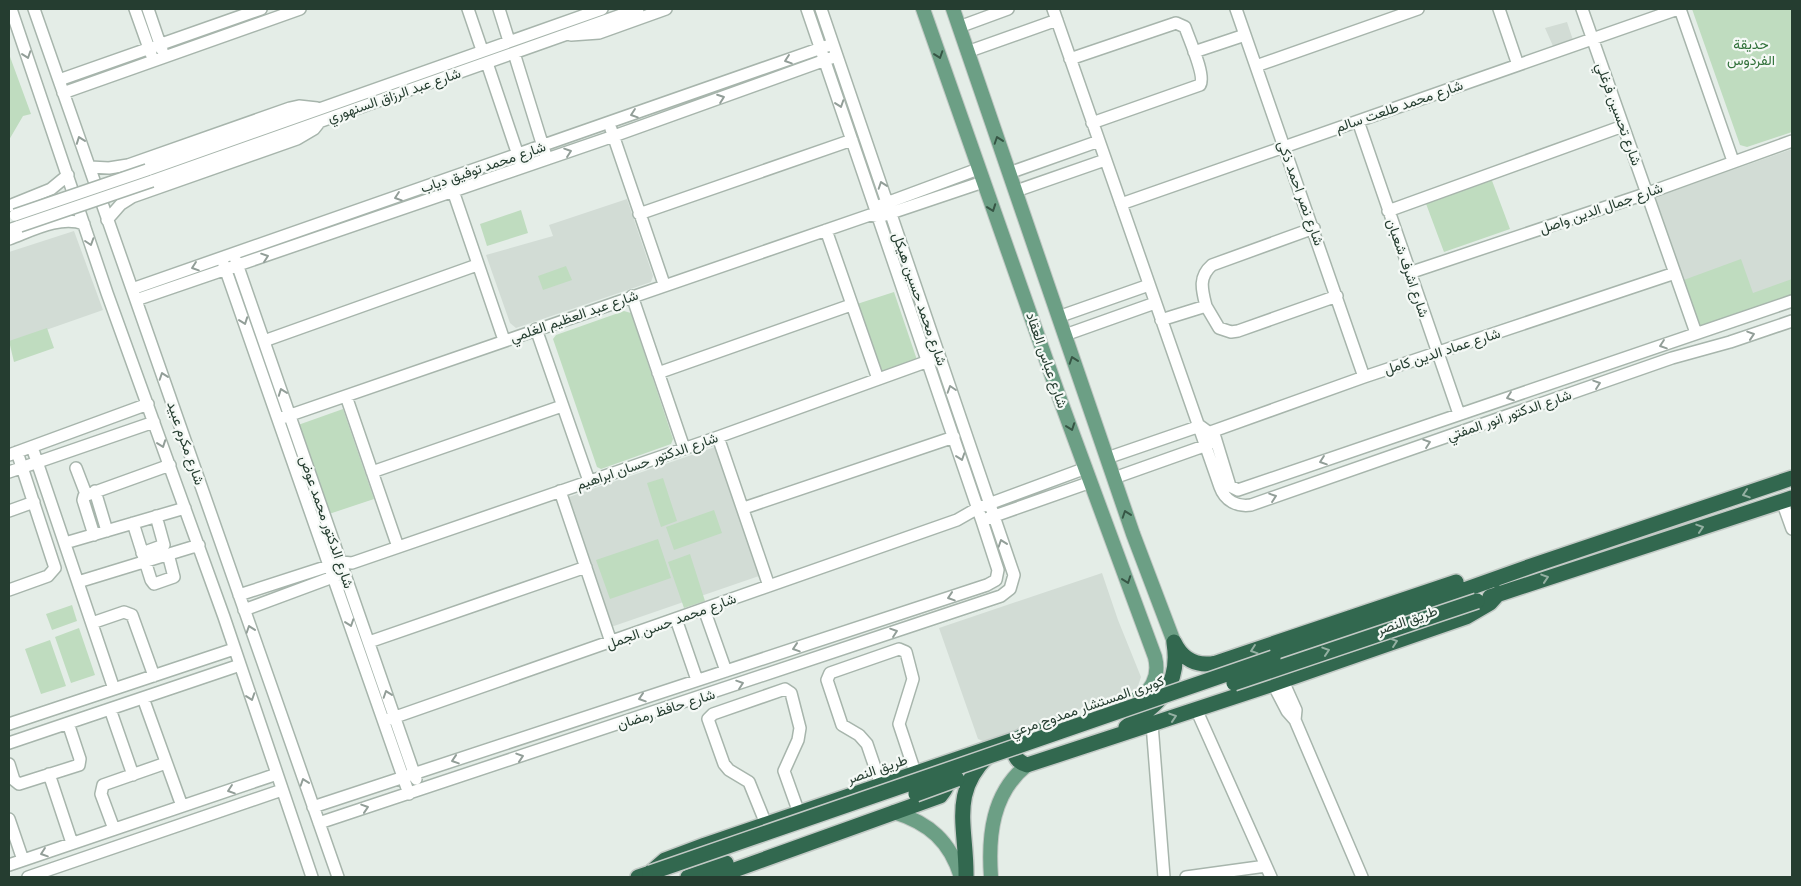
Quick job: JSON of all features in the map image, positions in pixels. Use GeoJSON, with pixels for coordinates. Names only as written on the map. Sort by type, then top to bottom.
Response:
{"type":"FeatureCollection","features":[{"type":"Feature","properties":{"kind":"highway","name":"طريق النصر"},"geometry":{"type":"LineString","coordinates":[[1174,642],[1180,653],[1190,661],[1203,664],[1216,663],[1510,564],[1534,565],[1792,478]]}},
{"type":"Feature","properties":{"kind":"highway","name":"طريق النصر"},"geometry":{"type":"LineString","coordinates":[[1027,765],[1278,683],[1466,617],[1490,604],[1499,593],[1787,500]]}},
{"type":"Feature","properties":{"kind":"highway","name":"كوبرى المستشار ممدوح مرعي"},"geometry":{"type":"LineString","coordinates":[[644,875],[1132,708],[1534,565]]}},
{"type":"Feature","properties":{"kind":"highway","name":"كوبرى المستشار ممدوح مرعي"},"geometry":{"type":"LineString","coordinates":[[688,877],[1000,764],[1278,667],[1499,593]]}},
{"type":"Feature","properties":{"kind":"highway"},"geometry":{"type":"LineString","coordinates":[[1114,735],[1157,704],[1162,697],[1173,674],[1174,642]]}},
{"type":"Feature","properties":{"kind":"highway"},"geometry":{"type":"LineString","coordinates":[[1216,663],[1213,674],[1215,684],[1222,692],[1237,696]]}},
{"type":"Feature","properties":{"kind":"highway","name":"طريق النصر"},"geometry":{"type":"LineString","coordinates":[[644,875],[664,860],[1018,737],[1132,701]]}},
{"type":"Feature","properties":{"kind":"highway"},"geometry":{"type":"LineString","coordinates":[[1018,737],[1013,749],[1014,757],[1027,765]]}},
{"type":"Feature","properties":{"kind":"highway"},"geometry":{"type":"LineString","coordinates":[[966,877],[961,823],[964,793],[971,777],[984,759],[1018,737]]}},
{"type":"Feature","properties":{"kind":"highway"},"geometry":{"type":"LineString","coordinates":[[715,877],[940,796],[946,788],[947,778],[942,770],[933,766]]}},
{"type":"Feature","properties":{"kind":"main road","name":"شارع عباس العقاد"},"geometry":{"type":"LineString","coordinates":[[923,9],[981,176],[1157,663],[1156,676],[1152,687],[1143,696],[1132,701]]}},
{"type":"Feature","properties":{"kind":"main road","name":"شارع عباس العقاد"},"geometry":{"type":"LineString","coordinates":[[954,9],[967,52],[1107,458],[1174,642]]}},
{"type":"Feature","properties":{"kind":"main road"},"geometry":{"type":"LineString","coordinates":[[991,877],[990,838],[995,813],[1010,783],[1027,765]]}},
{"type":"Feature","properties":{"kind":"main road"},"geometry":{"type":"LineString","coordinates":[[894,812],[915,819],[936,835],[952,855],[961,877]]}},
{"type":"Feature","properties":{"kind":"street","name":"شارع مكرم عبيد"},"geometry":{"type":"LineString","coordinates":[[11,9],[84,224],[199,545],[312,877]]}},
{"type":"Feature","properties":{"kind":"street","name":"شارع مكرم عبيد"},"geometry":{"type":"LineString","coordinates":[[34,9],[338,877]]}},
{"type":"Feature","properties":{"kind":"street"},"geometry":{"type":"LineString","coordinates":[[135,9],[159,58]]}},
{"type":"Feature","properties":{"kind":"street"},"geometry":{"type":"LineString","coordinates":[[148,9],[154,46]]}},
{"type":"Feature","properties":{"kind":"street"},"geometry":{"type":"LineString","coordinates":[[59,80],[261,9]]}},
{"type":"Feature","properties":{"kind":"street"},"geometry":{"type":"LineString","coordinates":[[63,93],[300,9]]}},
{"type":"Feature","properties":{"kind":"street"},"geometry":{"type":"LineString","coordinates":[[468,9],[482,50]]}},
{"type":"Feature","properties":{"kind":"street"},"geometry":{"type":"LineString","coordinates":[[499,9],[509,41]]}},
{"type":"Feature","properties":{"kind":"street","name":"شارع عبد الرزاق السنهوري"},"geometry":{"type":"LineString","coordinates":[[90,167],[109,168],[128,165],[290,108],[309,106],[318,109],[564,22],[579,9]]}},
{"type":"Feature","properties":{"kind":"street"},"geometry":{"type":"LineString","coordinates":[[564,22],[602,9]]}},
{"type":"Feature","properties":{"kind":"street"},"geometry":{"type":"LineString","coordinates":[[567,34],[638,9]]}},
{"type":"Feature","properties":{"kind":"street","name":"شارع عبد الرزاق السنهوري"},"geometry":{"type":"LineString","coordinates":[[107,220],[121,204],[138,195],[297,139],[314,129],[321,121],[567,34],[578,36],[599,33],[666,9]]}},
{"type":"Feature","properties":{"kind":"street","name":"شارع محمد حسين هيكل"},"geometry":{"type":"LineString","coordinates":[[807,9],[875,213],[954,437],[988,519],[1014,575],[1010,589]]}},
{"type":"Feature","properties":{"kind":"street","name":"شارع محمد حسين هيكل"},"geometry":{"type":"LineString","coordinates":[[821,9],[940,357],[983,506]]}},
{"type":"Feature","properties":{"kind":"street"},"geometry":{"type":"LineString","coordinates":[[959,27],[1008,9]]}},
{"type":"Feature","properties":{"kind":"street","name":"شارع نصر احمد ذكى"},"geometry":{"type":"LineString","coordinates":[[1236,9],[1338,296],[1364,377]]}},
{"type":"Feature","properties":{"kind":"street"},"geometry":{"type":"LineString","coordinates":[[1256,66],[1418,9]]}},
{"type":"Feature","properties":{"kind":"street"},"geometry":{"type":"LineString","coordinates":[[1498,9],[1518,65]]}},
{"type":"Feature","properties":{"kind":"street","name":"شارع تحسين فرغلي"},"geometry":{"type":"LineString","coordinates":[[1582,9],[1696,333]]}},
{"type":"Feature","properties":{"kind":"street"},"geometry":{"type":"LineString","coordinates":[[1679,9],[1733,161]]}},
{"type":"Feature","properties":{"kind":"street","name":"شارع محمد طلعت سالم"},"geometry":{"type":"LineString","coordinates":[[1121,204],[1679,9]]}},
{"type":"Feature","properties":{"kind":"street"},"geometry":{"type":"LineString","coordinates":[[967,52],[1055,14],[1161,320],[1205,434]]}},
{"type":"Feature","properties":{"kind":"street"},"geometry":{"type":"LineString","coordinates":[[1070,59],[1176,23],[1185,27],[1194,52],[1202,78],[1200,85],[1092,123]]}},
{"type":"Feature","properties":{"kind":"street"},"geometry":{"type":"LineString","coordinates":[[1194,52],[1245,35]]}},
{"type":"Feature","properties":{"kind":"street","name":"شارع محمد توفيق دياب"},"geometry":{"type":"LineString","coordinates":[[134,294],[222,258],[834,44]]}},
{"type":"Feature","properties":{"kind":"street"},"geometry":{"type":"LineString","coordinates":[[514,54],[548,159]]}},
{"type":"Feature","properties":{"kind":"street","name":"شارع محمد توفيق دياب"},"geometry":{"type":"LineString","coordinates":[[134,294],[238,266],[614,136],[838,56]]}},
{"type":"Feature","properties":{"kind":"street"},"geometry":{"type":"LineString","coordinates":[[488,63],[522,168]]}},
{"type":"Feature","properties":{"kind":"street"},"geometry":{"type":"LineString","coordinates":[[9,218],[318,109]]}},
{"type":"Feature","properties":{"kind":"street"},"geometry":{"type":"LineString","coordinates":[[9,230],[321,121]]}},
{"type":"Feature","properties":{"kind":"street","name":"شارع اشرف شعبان"},"geometry":{"type":"LineString","coordinates":[[1358,121],[1459,414]]}},
{"type":"Feature","properties":{"kind":"street"},"geometry":{"type":"LineString","coordinates":[[609,123],[664,284]]}},
{"type":"Feature","properties":{"kind":"street"},"geometry":{"type":"LineString","coordinates":[[1388,211],[1623,126]]}},
{"type":"Feature","properties":{"kind":"street"},"geometry":{"type":"LineString","coordinates":[[639,214],[852,140]]}},
{"type":"Feature","properties":{"kind":"street"},"geometry":{"type":"LineString","coordinates":[[1009,173],[1099,141]]}},
{"type":"Feature","properties":{"kind":"street","name":"شارع جمال الدين واصل"},"geometry":{"type":"LineString","coordinates":[[1409,272],[1648,194],[1733,161],[1792,141]]}},
{"type":"Feature","properties":{"kind":"street"},"geometry":{"type":"LineString","coordinates":[[1016,191],[1105,160]]}},
{"type":"Feature","properties":{"kind":"street"},"geometry":{"type":"LineString","coordinates":[[128,165],[124,173],[125,181],[138,195]]}},
{"type":"Feature","properties":{"kind":"street"},"geometry":{"type":"LineString","coordinates":[[9,206],[51,189],[68,175]]}},
{"type":"Feature","properties":{"kind":"street","name":"شارع عبد العظيم الغلمي"},"geometry":{"type":"LineString","coordinates":[[285,417],[664,284],[981,176]]}},
{"type":"Feature","properties":{"kind":"street"},"geometry":{"type":"LineString","coordinates":[[449,179],[504,340]]}},
{"type":"Feature","properties":{"kind":"street"},"geometry":{"type":"LineString","coordinates":[[30,199],[37,202],[44,211],[43,227]]}},
{"type":"Feature","properties":{"kind":"street"},"geometry":{"type":"LineString","coordinates":[[9,239],[43,227],[66,222],[84,224]]}},
{"type":"Feature","properties":{"kind":"street"},"geometry":{"type":"LineString","coordinates":[[1314,228],[1212,265],[1205,273],[1202,282],[1206,306],[1219,328],[1231,332],[1338,296]]}},
{"type":"Feature","properties":{"kind":"street"},"geometry":{"type":"LineString","coordinates":[[826,230],[878,378]]}},
{"type":"Feature","properties":{"kind":"street","name":"شارع الدكتور محمد عوض"},"geometry":{"type":"LineString","coordinates":[[234,254],[264,341],[285,417]]}},
{"type":"Feature","properties":{"kind":"street","name":"شارع الدكتور محمد عوض"},"geometry":{"type":"LineString","coordinates":[[222,258],[285,417],[369,642],[390,719]]}},
{"type":"Feature","properties":{"kind":"street"},"geometry":{"type":"LineString","coordinates":[[264,341],[477,265]]}},
{"type":"Feature","properties":{"kind":"street","name":"شارع عماد الدين كامل"},"geometry":{"type":"LineString","coordinates":[[1107,458],[1205,434],[1364,377],[1675,273]]}},
{"type":"Feature","properties":{"kind":"street"},"geometry":{"type":"LineString","coordinates":[[1058,317],[1149,285]]}},
{"type":"Feature","properties":{"kind":"street"},"geometry":{"type":"LineString","coordinates":[[632,296],[684,448]]}},
{"type":"Feature","properties":{"kind":"street","name":"شارع الدكتور انور المفتي"},"geometry":{"type":"LineString","coordinates":[[1205,434],[1216,440],[1230,486],[1238,490],[1792,301]]}},
{"type":"Feature","properties":{"kind":"street"},"geometry":{"type":"LineString","coordinates":[[1065,335],[1155,303]]}},
{"type":"Feature","properties":{"kind":"street"},"geometry":{"type":"LineString","coordinates":[[658,373],[851,305]]}},
{"type":"Feature","properties":{"kind":"street"},"geometry":{"type":"LineString","coordinates":[[1161,320],[1206,306]]}},
{"type":"Feature","properties":{"kind":"street","name":"شارع الدكتور انور المفتي"},"geometry":{"type":"LineString","coordinates":[[1205,434],[1222,491],[1228,499],[1239,505],[1251,505],[1684,354],[1730,342],[1792,321]]}},
{"type":"Feature","properties":{"kind":"street"},"geometry":{"type":"LineString","coordinates":[[536,329],[589,481]]}},
{"type":"Feature","properties":{"kind":"street","name":"شارع الدكتور حسان ابراهيم"},"geometry":{"type":"LineString","coordinates":[[244,610],[340,568],[718,437],[940,357]]}},
{"type":"Feature","properties":{"kind":"street"},"geometry":{"type":"LineString","coordinates":[[346,396],[398,547]]}},
{"type":"Feature","properties":{"kind":"street"},"geometry":{"type":"LineString","coordinates":[[9,590],[48,576],[55,568],[22,468],[13,453],[148,404]]}},
{"type":"Feature","properties":{"kind":"street"},"geometry":{"type":"LineString","coordinates":[[372,472],[562,406]]}},
{"type":"Feature","properties":{"kind":"street"},"geometry":{"type":"LineString","coordinates":[[9,472],[154,422]]}},
{"type":"Feature","properties":{"kind":"street","name":"شارع عماد الدين كامل"},"geometry":{"type":"LineString","coordinates":[[1114,478],[1205,434]]}},
{"type":"Feature","properties":{"kind":"street"},"geometry":{"type":"LineString","coordinates":[[718,437],[744,508],[769,586]]}},
{"type":"Feature","properties":{"kind":"street"},"geometry":{"type":"LineString","coordinates":[[744,508],[954,437]]}},
{"type":"Feature","properties":{"kind":"street"},"geometry":{"type":"LineString","coordinates":[[1376,443],[1374,450],[1379,460]]}},
{"type":"Feature","properties":{"kind":"street"},"geometry":{"type":"LineString","coordinates":[[32,446],[114,689]]}},
{"type":"Feature","properties":{"kind":"street"},"geometry":{"type":"LineString","coordinates":[[1355,450],[1362,457],[1360,467]]}},
{"type":"Feature","properties":{"kind":"street"},"geometry":{"type":"LineString","coordinates":[[94,535],[83,500],[90,493],[170,465]]}},
{"type":"Feature","properties":{"kind":"street"},"geometry":{"type":"LineString","coordinates":[[76,468],[90,493],[107,531]]}},
{"type":"Feature","properties":{"kind":"street","name":"شارع محمد حسن الجمل"},"geometry":{"type":"LineString","coordinates":[[390,719],[957,520],[983,506],[1086,468]]}},
{"type":"Feature","properties":{"kind":"street","name":"شارع محمد حسن الجمل"},"geometry":{"type":"LineString","coordinates":[[957,520],[988,519],[1091,482]]}},
{"type":"Feature","properties":{"kind":"street"},"geometry":{"type":"LineString","coordinates":[[560,491],[611,642]]}},
{"type":"Feature","properties":{"kind":"street"},"geometry":{"type":"LineString","coordinates":[[1787,500],[1792,529]]}},
{"type":"Feature","properties":{"kind":"street"},"geometry":{"type":"LineString","coordinates":[[9,511],[34,502]]}},
{"type":"Feature","properties":{"kind":"street"},"geometry":{"type":"LineString","coordinates":[[65,543],[185,508]]}},
{"type":"Feature","properties":{"kind":"street"},"geometry":{"type":"LineString","coordinates":[[78,582],[143,557],[164,545],[156,516]]}},
{"type":"Feature","properties":{"kind":"street","name":"شارع محمد حسين هيكل"},"geometry":{"type":"LineString","coordinates":[[988,519],[998,570],[996,580]]}},
{"type":"Feature","properties":{"kind":"street"},"geometry":{"type":"LineString","coordinates":[[133,523],[143,557],[154,584],[173,579],[175,575],[168,554]]}},
{"type":"Feature","properties":{"kind":"street"},"geometry":{"type":"LineString","coordinates":[[143,557],[168,554],[199,545]]}},
{"type":"Feature","properties":{"kind":"street"},"geometry":{"type":"LineString","coordinates":[[369,642],[586,567]]}},
{"type":"Feature","properties":{"kind":"street","name":"شارع الدكتور محمد عوض"},"geometry":{"type":"LineString","coordinates":[[340,568],[414,792]]}},
{"type":"Feature","properties":{"kind":"street","name":"شارع الدكتور حسان ابراهيم"},"geometry":{"type":"LineString","coordinates":[[238,595],[340,568]]}},
{"type":"Feature","properties":{"kind":"street","name":"شارع حافظ رمضان"},"geometry":{"type":"LineString","coordinates":[[313,806],[983,586],[996,580]]}},
{"type":"Feature","properties":{"kind":"street"},"geometry":{"type":"LineString","coordinates":[[983,586],[988,600]]}},
{"type":"Feature","properties":{"kind":"street","name":"شارع حافظ رمضان"},"geometry":{"type":"LineString","coordinates":[[319,823],[1001,596],[1010,589]]}},
{"type":"Feature","properties":{"kind":"street"},"geometry":{"type":"LineString","coordinates":[[704,609],[726,671]]}},
{"type":"Feature","properties":{"kind":"street"},"geometry":{"type":"LineString","coordinates":[[92,623],[124,612],[132,614],[151,677],[148,696],[166,763],[182,806]]}},
{"type":"Feature","properties":{"kind":"street"},"geometry":{"type":"LineString","coordinates":[[676,619],[697,680]]}},
{"type":"Feature","properties":{"kind":"street"},"geometry":{"type":"LineString","coordinates":[[9,724],[234,649]]}},
{"type":"Feature","properties":{"kind":"street"},"geometry":{"type":"LineString","coordinates":[[881,784],[867,744],[859,735],[842,725],[827,680],[830,673],[899,649],[906,652],[913,675],[912,684],[899,724],[915,772]]}},
{"type":"Feature","properties":{"kind":"street"},"geometry":{"type":"LineString","coordinates":[[9,743],[240,665]]}},
{"type":"Feature","properties":{"kind":"street"},"geometry":{"type":"LineString","coordinates":[[1278,683],[1286,711],[1295,720],[1362,877]]}},
{"type":"Feature","properties":{"kind":"street"},"geometry":{"type":"LineString","coordinates":[[766,824],[750,782],[729,770],[724,764],[708,719],[713,714],[785,689],[791,693],[800,724],[798,740],[784,771],[798,813]]}},
{"type":"Feature","properties":{"kind":"street"},"geometry":{"type":"LineString","coordinates":[[110,708],[133,775]]}},
{"type":"Feature","properties":{"kind":"street"},"geometry":{"type":"LineString","coordinates":[[1196,709],[1271,877]]}},
{"type":"Feature","properties":{"kind":"street"},"geometry":{"type":"LineString","coordinates":[[9,764],[14,780],[19,784],[80,762],[68,723]]}},
{"type":"Feature","properties":{"kind":"street"},"geometry":{"type":"LineString","coordinates":[[1152,724],[1164,877]]}},
{"type":"Feature","properties":{"kind":"street"},"geometry":{"type":"LineString","coordinates":[[114,829],[101,789],[103,785],[166,763]]}},
{"type":"Feature","properties":{"kind":"street"},"geometry":{"type":"LineString","coordinates":[[49,774],[72,843]]}},
{"type":"Feature","properties":{"kind":"street"},"geometry":{"type":"LineString","coordinates":[[9,865],[277,774]]}},
{"type":"Feature","properties":{"kind":"street"},"geometry":{"type":"LineString","coordinates":[[259,780],[265,785],[265,796]]}},
{"type":"Feature","properties":{"kind":"street"},"geometry":{"type":"LineString","coordinates":[[28,877],[282,790]]}},
{"type":"Feature","properties":{"kind":"street"},"geometry":{"type":"LineString","coordinates":[[9,819],[23,860]]}},
{"type":"Feature","properties":{"kind":"street"},"geometry":{"type":"LineString","coordinates":[[1186,877],[1266,866]]}},
{"type":"Feature","properties":{"kind":"shaded area"},"geometry":{"type":"Polygon","coordinates":[[[1567,22],[1573,40],[1553,46],[1545,28],[1567,22]]]}},
{"type":"Feature","properties":{"kind":"shaded area"},"geometry":{"type":"Polygon","coordinates":[[[1792,149],[1792,295],[1698,328],[1653,198],[1792,149]]]}},
{"type":"Feature","properties":{"kind":"shaded area"},"geometry":{"type":"Polygon","coordinates":[[[627,199],[653,276],[651,282],[516,328],[510,323],[486,255],[553,236],[549,225],[627,199]]]}},
{"type":"Feature","properties":{"kind":"shaded area"},"geometry":{"type":"Polygon","coordinates":[[[74,231],[103,310],[9,343],[9,252],[74,231]]]}},
{"type":"Feature","properties":{"kind":"shaded area"},"geometry":{"type":"Polygon","coordinates":[[[715,447],[759,576],[611,627],[566,498],[715,447]]]}},
{"type":"Feature","properties":{"kind":"shaded area"},"geometry":{"type":"Polygon","coordinates":[[[1102,573],[1118,620],[1141,677],[1137,689],[990,741],[978,739],[939,628],[1102,573]]]}},
{"type":"Feature","properties":{"kind":"green space","name":"حديقة الفردوس"},"geometry":{"type":"Polygon","coordinates":[[[1692,9],[1792,9],[1792,132],[1747,147],[1740,145],[1692,9]]]}},
{"type":"Feature","properties":{"kind":"green space"},"geometry":{"type":"Polygon","coordinates":[[[9,54],[31,114],[23,116],[9,140],[9,54]]]}},
{"type":"Feature","properties":{"kind":"green space"},"geometry":{"type":"Polygon","coordinates":[[[1491,178],[1510,229],[1444,252],[1425,201],[1491,178]]]}},
{"type":"Feature","properties":{"kind":"green space"},"geometry":{"type":"Polygon","coordinates":[[[521,210],[528,233],[487,246],[480,224],[521,210]]]}},
{"type":"Feature","properties":{"kind":"green space"},"geometry":{"type":"Polygon","coordinates":[[[1741,259],[1753,293],[1792,279],[1792,295],[1698,328],[1681,281],[1741,259]]]}},
{"type":"Feature","properties":{"kind":"green space"},"geometry":{"type":"Polygon","coordinates":[[[566,266],[572,280],[543,290],[538,276],[566,266]]]}},
{"type":"Feature","properties":{"kind":"green space"},"geometry":{"type":"Polygon","coordinates":[[[894,292],[917,360],[881,372],[857,304],[894,292]]]}},
{"type":"Feature","properties":{"kind":"green space"},"geometry":{"type":"Polygon","coordinates":[[[624,311],[631,313],[673,439],[671,444],[601,469],[597,467],[553,339],[556,335],[624,311]]]}},
{"type":"Feature","properties":{"kind":"green space"},"geometry":{"type":"Polygon","coordinates":[[[47,328],[54,348],[14,362],[9,341],[47,328]]]}},
{"type":"Feature","properties":{"kind":"green space"},"geometry":{"type":"Polygon","coordinates":[[[343,409],[374,499],[329,514],[298,425],[343,409]]]}},
{"type":"Feature","properties":{"kind":"green space"},"geometry":{"type":"Polygon","coordinates":[[[663,478],[677,521],[661,527],[647,483],[663,478]]]}},
{"type":"Feature","properties":{"kind":"green space"},"geometry":{"type":"Polygon","coordinates":[[[714,510],[722,533],[674,550],[666,527],[714,510]]]}},
{"type":"Feature","properties":{"kind":"green space"},"geometry":{"type":"Polygon","coordinates":[[[658,539],[671,578],[610,599],[596,560],[658,539]]]}},
{"type":"Feature","properties":{"kind":"green space"},"geometry":{"type":"Polygon","coordinates":[[[690,554],[705,601],[684,608],[668,562],[690,554]]]}},
{"type":"Feature","properties":{"kind":"green space"},"geometry":{"type":"Polygon","coordinates":[[[72,605],[77,621],[52,630],[46,614],[72,605]]]}},
{"type":"Feature","properties":{"kind":"green space"},"geometry":{"type":"Polygon","coordinates":[[[79,628],[95,675],[71,683],[55,637],[79,628]]]}},
{"type":"Feature","properties":{"kind":"green space"},"geometry":{"type":"Polygon","coordinates":[[[50,640],[66,686],[41,694],[25,649],[50,640]]]}}]}
